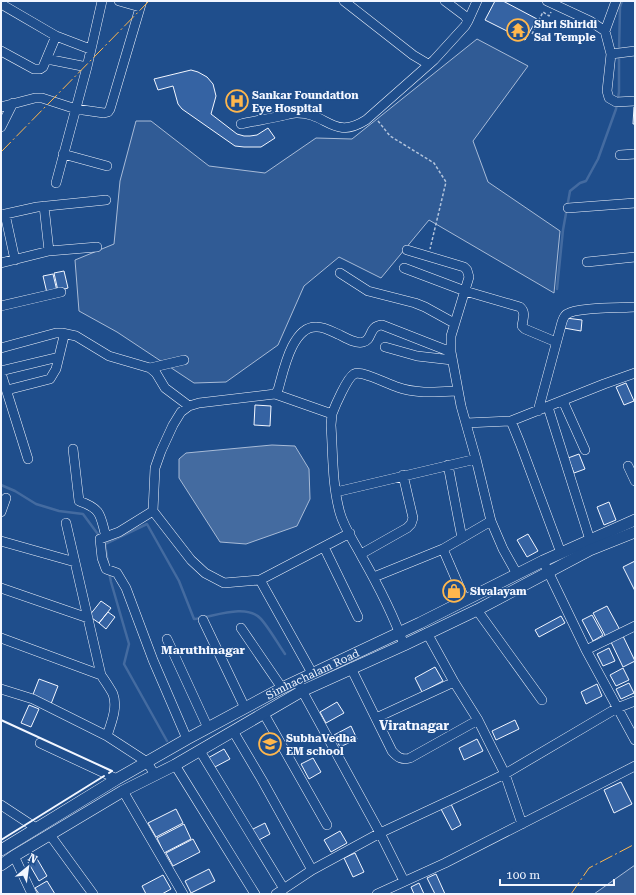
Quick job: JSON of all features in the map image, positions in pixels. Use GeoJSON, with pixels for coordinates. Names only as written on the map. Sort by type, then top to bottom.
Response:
{"type":"FeatureCollection","features":[{"type":"Feature","properties":{"kind":"main road","name":"Simhachalam Road"},"geometry":{"type":"LineString","coordinates":[[4,848],[117,779],[187,739],[282,688],[543,561],[635,520]]}},
{"type":"Feature","properties":{"kind":"main road"},"geometry":{"type":"LineString","coordinates":[[1,865],[123,791],[176,765],[302,692],[477,610],[590,550],[635,532]]}},
{"type":"Feature","properties":{"kind":"main road"},"geometry":{"type":"LineString","coordinates":[[4,848],[14,856]]}},
{"type":"Feature","properties":{"kind":"street"},"geometry":{"type":"LineString","coordinates":[[56,183],[87,67],[102,1]]}},
{"type":"Feature","properties":{"kind":"street"},"geometry":{"type":"LineString","coordinates":[[1,107],[35,98],[42,98],[76,109],[104,113],[108,112],[141,4],[119,1]]}},
{"type":"Feature","properties":{"kind":"street"},"geometry":{"type":"LineString","coordinates":[[344,1],[413,56],[428,64]]}},
{"type":"Feature","properties":{"kind":"street"},"geometry":{"type":"LineString","coordinates":[[445,1],[465,16],[468,21]]}},
{"type":"Feature","properties":{"kind":"street"},"geometry":{"type":"LineString","coordinates":[[241,124],[296,113],[319,117],[331,124],[343,128],[356,126],[366,120],[428,64],[466,26],[477,1]]}},
{"type":"Feature","properties":{"kind":"street"},"geometry":{"type":"LineString","coordinates":[[616,1],[605,31],[612,54],[608,91],[609,98],[619,102],[635,100]]}},
{"type":"Feature","properties":{"kind":"street"},"geometry":{"type":"LineString","coordinates":[[551,3],[590,21],[605,31]]}},
{"type":"Feature","properties":{"kind":"street"},"geometry":{"type":"LineString","coordinates":[[1,4],[56,36],[90,49]]}},
{"type":"Feature","properties":{"kind":"street"},"geometry":{"type":"LineString","coordinates":[[1,51],[34,68],[40,69],[43,67],[47,59],[56,36]]}},
{"type":"Feature","properties":{"kind":"street"},"geometry":{"type":"LineString","coordinates":[[612,54],[635,51]]}},
{"type":"Feature","properties":{"kind":"street"},"geometry":{"type":"LineString","coordinates":[[47,59],[87,67]]}},
{"type":"Feature","properties":{"kind":"street"},"geometry":{"type":"LineString","coordinates":[[1,127],[13,103]]}},
{"type":"Feature","properties":{"kind":"street"},"geometry":{"type":"LineString","coordinates":[[63,154],[107,166]]}},
{"type":"Feature","properties":{"kind":"street"},"geometry":{"type":"LineString","coordinates":[[620,155],[635,154]]}},
{"type":"Feature","properties":{"kind":"street"},"geometry":{"type":"LineString","coordinates":[[15,260],[3,214],[44,206],[106,200]]}},
{"type":"Feature","properties":{"kind":"street"},"geometry":{"type":"LineString","coordinates":[[568,208],[635,203]]}},
{"type":"Feature","properties":{"kind":"street"},"geometry":{"type":"LineString","coordinates":[[44,206],[49,251]]}},
{"type":"Feature","properties":{"kind":"street"},"geometry":{"type":"LineString","coordinates":[[1,263],[49,251],[97,247]]}},
{"type":"Feature","properties":{"kind":"street"},"geometry":{"type":"LineString","coordinates":[[407,250],[464,267],[467,270],[469,277],[450,336],[452,356],[458,392],[491,521],[503,549],[517,574]]}},
{"type":"Feature","properties":{"kind":"street"},"geometry":{"type":"LineString","coordinates":[[587,262],[635,257]]}},
{"type":"Feature","properties":{"kind":"street"},"geometry":{"type":"LineString","coordinates":[[404,268],[465,292],[520,307],[524,314],[522,326],[525,329],[556,342]]}},
{"type":"Feature","properties":{"kind":"street"},"geometry":{"type":"LineString","coordinates":[[340,273],[368,291],[415,303],[454,323]]}},
{"type":"Feature","properties":{"kind":"street"},"geometry":{"type":"LineString","coordinates":[[1,306],[61,292]]}},
{"type":"Feature","properties":{"kind":"street"},"geometry":{"type":"LineString","coordinates":[[538,411],[556,342],[562,322],[567,314],[584,310],[635,307]]}},
{"type":"Feature","properties":{"kind":"street"},"geometry":{"type":"LineString","coordinates":[[275,394],[278,390],[287,354],[292,345],[306,329],[311,327],[321,328],[356,342],[363,342],[368,340],[373,329],[377,325],[382,325],[452,356]]}},
{"type":"Feature","properties":{"kind":"street"},"geometry":{"type":"LineString","coordinates":[[1,348],[52,334],[62,333],[76,336],[109,356],[150,368],[156,373],[166,388],[189,406]]}},
{"type":"Feature","properties":{"kind":"street"},"geometry":{"type":"LineString","coordinates":[[7,390],[50,379],[56,369],[64,339],[62,333]]}},
{"type":"Feature","properties":{"kind":"street"},"geometry":{"type":"LineString","coordinates":[[385,347],[417,356],[452,356]]}},
{"type":"Feature","properties":{"kind":"street"},"geometry":{"type":"LineString","coordinates":[[28,459],[1,372],[59,357]]}},
{"type":"Feature","properties":{"kind":"street"},"geometry":{"type":"LineString","coordinates":[[150,368],[184,360]]}},
{"type":"Feature","properties":{"kind":"street"},"geometry":{"type":"LineString","coordinates":[[404,645],[374,578],[343,523],[336,492],[332,414],[350,377],[355,373],[363,374],[398,388],[414,391],[458,392]]}},
{"type":"Feature","properties":{"kind":"street"},"geometry":{"type":"LineString","coordinates":[[466,423],[511,421],[635,373]]}},
{"type":"Feature","properties":{"kind":"street"},"geometry":{"type":"LineString","coordinates":[[332,414],[275,394],[199,403],[189,406],[181,412],[173,424],[155,468],[153,511],[183,551],[205,573],[224,583],[260,580],[350,533]]}},
{"type":"Feature","properties":{"kind":"street"},"geometry":{"type":"LineString","coordinates":[[563,401],[585,450]]}},
{"type":"Feature","properties":{"kind":"street"},"geometry":{"type":"LineString","coordinates":[[548,407],[590,540]]}},
{"type":"Feature","properties":{"kind":"street"},"geometry":{"type":"LineString","coordinates":[[511,421],[561,553]]}},
{"type":"Feature","properties":{"kind":"street"},"geometry":{"type":"LineString","coordinates":[[73,449],[79,501],[95,508],[100,515],[103,538],[102,558],[106,569],[113,572],[126,588],[153,660],[187,739]]}},
{"type":"Feature","properties":{"kind":"street"},"geometry":{"type":"LineString","coordinates":[[336,492],[476,459]]}},
{"type":"Feature","properties":{"kind":"street"},"geometry":{"type":"LineString","coordinates":[[448,465],[462,538]]}},
{"type":"Feature","properties":{"kind":"street"},"geometry":{"type":"LineString","coordinates":[[628,466],[635,481]]}},
{"type":"Feature","properties":{"kind":"street"},"geometry":{"type":"LineString","coordinates":[[361,554],[407,528],[411,524],[413,518],[403,475]]}},
{"type":"Feature","properties":{"kind":"street"},"geometry":{"type":"LineString","coordinates":[[1,512],[6,498]]}},
{"type":"Feature","properties":{"kind":"street"},"geometry":{"type":"LineString","coordinates":[[103,538],[132,524],[153,511]]}},
{"type":"Feature","properties":{"kind":"street"},"geometry":{"type":"LineString","coordinates":[[374,578],[442,549],[491,521]]}},
{"type":"Feature","properties":{"kind":"street"},"geometry":{"type":"LineString","coordinates":[[66,523],[101,675],[112,693],[116,705],[107,736]]}},
{"type":"Feature","properties":{"kind":"street"},"geometry":{"type":"LineString","coordinates":[[1,541],[75,562]]}},
{"type":"Feature","properties":{"kind":"street"},"geometry":{"type":"LineString","coordinates":[[324,547],[358,616]]}},
{"type":"Feature","properties":{"kind":"street"},"geometry":{"type":"LineString","coordinates":[[442,549],[465,600]]}},
{"type":"Feature","properties":{"kind":"street"},"geometry":{"type":"LineString","coordinates":[[543,561],[586,650],[635,740]]}},
{"type":"Feature","properties":{"kind":"street"},"geometry":{"type":"LineString","coordinates":[[260,580],[312,673]]}},
{"type":"Feature","properties":{"kind":"street"},"geometry":{"type":"LineString","coordinates":[[1,588],[88,618]]}},
{"type":"Feature","properties":{"kind":"street"},"geometry":{"type":"LineString","coordinates":[[477,610],[542,700]]}},
{"type":"Feature","properties":{"kind":"street"},"geometry":{"type":"LineString","coordinates":[[203,620],[245,708]]}},
{"type":"Feature","properties":{"kind":"street"},"geometry":{"type":"LineString","coordinates":[[586,650],[635,626]]}},
{"type":"Feature","properties":{"kind":"street"},"geometry":{"type":"LineString","coordinates":[[241,628],[282,688]]}},
{"type":"Feature","properties":{"kind":"street"},"geometry":{"type":"LineString","coordinates":[[427,633],[454,682],[478,720],[505,774],[522,824]]}},
{"type":"Feature","properties":{"kind":"street"},"geometry":{"type":"LineString","coordinates":[[1,638],[101,675]]}},
{"type":"Feature","properties":{"kind":"street"},"geometry":{"type":"LineString","coordinates":[[167,639],[208,728]]}},
{"type":"Feature","properties":{"kind":"street"},"geometry":{"type":"LineString","coordinates":[[351,668],[392,751],[396,756],[404,759],[410,758],[478,720]]}},
{"type":"Feature","properties":{"kind":"street"},"geometry":{"type":"LineString","coordinates":[[296,681],[380,833],[404,881]]}},
{"type":"Feature","properties":{"kind":"street"},"geometry":{"type":"LineString","coordinates":[[376,718],[454,682]]}},
{"type":"Feature","properties":{"kind":"street"},"geometry":{"type":"LineString","coordinates":[[1,689],[33,699],[107,736],[147,762],[155,775]]}},
{"type":"Feature","properties":{"kind":"street"},"geometry":{"type":"LineString","coordinates":[[276,894],[312,870],[380,833],[505,774],[617,708],[635,701]]}},
{"type":"Feature","properties":{"kind":"street"},"geometry":{"type":"LineString","coordinates":[[264,714],[327,825]]}},
{"type":"Feature","properties":{"kind":"street"},"geometry":{"type":"LineString","coordinates":[[233,731],[312,870]]}},
{"type":"Feature","properties":{"kind":"street"},"geometry":{"type":"LineString","coordinates":[[40,743],[117,779]]}},
{"type":"Feature","properties":{"kind":"street"},"geometry":{"type":"LineString","coordinates":[[200,751],[284,888]]}},
{"type":"Feature","properties":{"kind":"street"},"geometry":{"type":"LineString","coordinates":[[176,765],[255,894]]}},
{"type":"Feature","properties":{"kind":"street"},"geometry":{"type":"LineString","coordinates":[[377,894],[445,863],[635,766]]}},
{"type":"Feature","properties":{"kind":"street"},"geometry":{"type":"LineString","coordinates":[[123,791],[183,894]]}},
{"type":"Feature","properties":{"kind":"street"},"geometry":{"type":"LineString","coordinates":[[1,805],[36,828]]}},
{"type":"Feature","properties":{"kind":"street"},"geometry":{"type":"LineString","coordinates":[[50,835],[93,894]]}},
{"type":"Feature","properties":{"kind":"street"},"geometry":{"type":"LineString","coordinates":[[14,856],[32,894]]}},
{"type":"Feature","properties":{"kind":"path"},"geometry":{"type":"LineString","coordinates":[[532,34],[543,12],[549,16],[551,3]]}},
{"type":"Feature","properties":{"kind":"path"},"geometry":{"type":"LineString","coordinates":[[372,114],[390,136],[434,163],[446,182],[429,256]]}},
{"type":"Feature","properties":{"kind":"shaded area"},"geometry":{"type":"Polygon","coordinates":[[[477,39],[528,66],[473,141],[488,182],[560,231],[554,293],[429,220],[381,278],[339,257],[304,286],[278,345],[226,382],[194,383],[117,332],[79,311],[75,260],[114,244],[120,181],[136,121],[151,121],[209,166],[265,173],[316,138],[352,139],[477,39]]]}},
{"type":"Feature","properties":{"kind":"shaded area"},"geometry":{"type":"Polygon","coordinates":[[[272,445],[295,446],[309,469],[310,499],[297,526],[246,544],[220,542],[179,478],[179,459],[186,453],[272,445]]]}},
{"type":"Feature","properties":{"kind":"shaded area"},"geometry":{"type":"Polygon","coordinates":[[[635,865],[635,894],[594,894],[635,865]]]}},
{"type":"Feature","properties":{"kind":"building","name":"Shri Shiridi Sai Temple"},"geometry":{"type":"Polygon","coordinates":[[[495,1],[503,1],[537,19],[525,40],[485,20],[495,1]]]}},
{"type":"Feature","properties":{"kind":"building"},"geometry":{"type":"Polygon","coordinates":[[[191,70],[207,77],[213,84],[216,96],[211,114],[237,134],[244,136],[257,135],[268,128],[275,138],[261,147],[235,146],[182,109],[178,104],[173,86],[158,90],[154,79],[191,70]]]}},
{"type":"Feature","properties":{"kind":"building"},"geometry":{"type":"Polygon","coordinates":[[[634,107],[635,124],[633,124],[634,107]]]}},
{"type":"Feature","properties":{"kind":"building"},"geometry":{"type":"Polygon","coordinates":[[[64,271],[68,288],[58,291],[54,273],[64,271]]]}},
{"type":"Feature","properties":{"kind":"building"},"geometry":{"type":"Polygon","coordinates":[[[53,274],[57,291],[47,293],[43,276],[53,274]]]}},
{"type":"Feature","properties":{"kind":"building"},"geometry":{"type":"Polygon","coordinates":[[[566,318],[582,320],[581,331],[564,328],[566,318]]]}},
{"type":"Feature","properties":{"kind":"building"},"geometry":{"type":"Polygon","coordinates":[[[626,383],[634,401],[624,405],[616,387],[626,383]]]}},
{"type":"Feature","properties":{"kind":"building"},"geometry":{"type":"Polygon","coordinates":[[[255,405],[271,406],[270,426],[254,425],[255,405]]]}},
{"type":"Feature","properties":{"kind":"building"},"geometry":{"type":"Polygon","coordinates":[[[579,454],[585,469],[574,473],[568,458],[579,454]]]}},
{"type":"Feature","properties":{"kind":"building"},"geometry":{"type":"Polygon","coordinates":[[[609,502],[616,520],[604,525],[597,507],[609,502]]]}},
{"type":"Feature","properties":{"kind":"building"},"geometry":{"type":"Polygon","coordinates":[[[528,534],[538,551],[527,557],[517,540],[528,534]]]}},
{"type":"Feature","properties":{"kind":"building"},"geometry":{"type":"Polygon","coordinates":[[[635,561],[635,591],[623,567],[635,561]]]}},
{"type":"Feature","properties":{"kind":"building"},"geometry":{"type":"Polygon","coordinates":[[[101,601],[111,608],[99,623],[89,616],[101,601]]]}},
{"type":"Feature","properties":{"kind":"building"},"geometry":{"type":"Polygon","coordinates":[[[607,606],[620,630],[606,637],[593,613],[607,606]]]}},
{"type":"Feature","properties":{"kind":"building"},"geometry":{"type":"Polygon","coordinates":[[[108,612],[115,617],[106,629],[99,623],[108,612]]]}},
{"type":"Feature","properties":{"kind":"building"},"geometry":{"type":"Polygon","coordinates":[[[592,615],[603,635],[593,641],[582,620],[592,615]]]}},
{"type":"Feature","properties":{"kind":"building"},"geometry":{"type":"Polygon","coordinates":[[[561,616],[565,623],[539,637],[535,630],[561,616]]]}},
{"type":"Feature","properties":{"kind":"building"},"geometry":{"type":"Polygon","coordinates":[[[622,634],[635,661],[623,667],[610,640],[622,634]]]}},
{"type":"Feature","properties":{"kind":"building"},"geometry":{"type":"Polygon","coordinates":[[[609,648],[615,661],[603,666],[597,654],[609,648]]]}},
{"type":"Feature","properties":{"kind":"building"},"geometry":{"type":"Polygon","coordinates":[[[435,667],[443,681],[422,692],[415,678],[435,667]]]}},
{"type":"Feature","properties":{"kind":"building"},"geometry":{"type":"Polygon","coordinates":[[[623,668],[629,680],[616,686],[610,675],[623,668]]]}},
{"type":"Feature","properties":{"kind":"building"},"geometry":{"type":"Polygon","coordinates":[[[39,679],[58,686],[51,704],[32,697],[39,679]]]}},
{"type":"Feature","properties":{"kind":"building"},"geometry":{"type":"Polygon","coordinates":[[[629,683],[634,693],[621,699],[616,689],[629,683]]]}},
{"type":"Feature","properties":{"kind":"building"},"geometry":{"type":"Polygon","coordinates":[[[597,684],[602,696],[586,704],[581,692],[597,684]]]}},
{"type":"Feature","properties":{"kind":"building"},"geometry":{"type":"Polygon","coordinates":[[[337,702],[344,713],[326,723],[320,712],[337,702]]]}},
{"type":"Feature","properties":{"kind":"building"},"geometry":{"type":"Polygon","coordinates":[[[29,705],[39,709],[31,727],[21,723],[29,705]]]}},
{"type":"Feature","properties":{"kind":"building"},"geometry":{"type":"Polygon","coordinates":[[[515,720],[519,729],[496,740],[492,731],[515,720]]]}},
{"type":"Feature","properties":{"kind":"building"},"geometry":{"type":"Polygon","coordinates":[[[351,726],[357,739],[340,747],[334,735],[351,726]]]}},
{"type":"Feature","properties":{"kind":"building"},"geometry":{"type":"Polygon","coordinates":[[[477,739],[483,751],[464,760],[459,748],[477,739]]]}},
{"type":"Feature","properties":{"kind":"building"},"geometry":{"type":"Polygon","coordinates":[[[224,749],[230,759],[213,768],[208,758],[224,749]]]}},
{"type":"Feature","properties":{"kind":"building"},"geometry":{"type":"Polygon","coordinates":[[[313,758],[321,772],[309,779],[301,764],[313,758]]]}},
{"type":"Feature","properties":{"kind":"building"},"geometry":{"type":"Polygon","coordinates":[[[621,782],[632,804],[614,813],[604,790],[621,782]]]}},
{"type":"Feature","properties":{"kind":"building"},"geometry":{"type":"Polygon","coordinates":[[[451,804],[461,825],[452,830],[441,809],[451,804]]]}},
{"type":"Feature","properties":{"kind":"building"},"geometry":{"type":"Polygon","coordinates":[[[176,809],[183,823],[156,837],[148,823],[176,809]]]}},
{"type":"Feature","properties":{"kind":"building"},"geometry":{"type":"Polygon","coordinates":[[[265,823],[270,834],[257,841],[251,830],[265,823]]]}},
{"type":"Feature","properties":{"kind":"building"},"geometry":{"type":"Polygon","coordinates":[[[184,824],[191,839],[164,853],[157,838],[184,824]]]}},
{"type":"Feature","properties":{"kind":"building"},"geometry":{"type":"Polygon","coordinates":[[[340,831],[347,843],[331,852],[324,840],[340,831]]]}},
{"type":"Feature","properties":{"kind":"building"},"geometry":{"type":"Polygon","coordinates":[[[193,839],[200,852],[173,866],[166,853],[193,839]]]}},
{"type":"Feature","properties":{"kind":"building"},"geometry":{"type":"Polygon","coordinates":[[[355,853],[364,872],[353,877],[344,858],[355,853]]]}},
{"type":"Feature","properties":{"kind":"building"},"geometry":{"type":"Polygon","coordinates":[[[36,857],[47,876],[39,881],[28,862],[36,857]]]}},
{"type":"Feature","properties":{"kind":"building"},"geometry":{"type":"Polygon","coordinates":[[[209,869],[215,881],[191,893],[185,881],[209,869]]]}},
{"type":"Feature","properties":{"kind":"building"},"geometry":{"type":"Polygon","coordinates":[[[436,874],[445,894],[435,894],[427,878],[436,874]]]}},
{"type":"Feature","properties":{"kind":"building"},"geometry":{"type":"Polygon","coordinates":[[[163,875],[171,889],[162,894],[146,894],[142,886],[163,875]]]}},
{"type":"Feature","properties":{"kind":"building"},"geometry":{"type":"Polygon","coordinates":[[[47,881],[55,894],[39,894],[35,888],[47,881]]]}},
{"type":"Feature","properties":{"kind":"building"},"geometry":{"type":"Polygon","coordinates":[[[419,883],[424,894],[414,894],[411,887],[419,883]]]}},
{"type":"Feature","properties":{"kind":"waterway"},"geometry":{"type":"LineString","coordinates":[[619,51],[620,7],[622,1]]}},
{"type":"Feature","properties":{"kind":"waterway"},"geometry":{"type":"LineString","coordinates":[[557,289],[563,230],[570,191],[580,183],[586,181],[598,159],[616,109],[619,92],[619,56]]}},
{"type":"Feature","properties":{"kind":"waterway"},"geometry":{"type":"LineString","coordinates":[[1,485],[15,491],[36,504],[59,511],[83,514],[100,537]]}},
{"type":"Feature","properties":{"kind":"waterway"},"geometry":{"type":"LineString","coordinates":[[104,543],[105,544],[147,524],[179,581],[194,619],[238,611],[254,614],[260,618],[270,630],[285,654]]}},
{"type":"Feature","properties":{"kind":"waterway"},"geometry":{"type":"LineString","coordinates":[[105,544],[108,563]]}},
{"type":"Feature","properties":{"kind":"waterway"},"geometry":{"type":"LineString","coordinates":[[109,572],[129,644],[124,664],[167,741]]}},
{"type":"Feature","properties":{"kind":"wall"},"geometry":{"type":"LineString","coordinates":[[1,720],[112,771],[109,773]]}},
{"type":"Feature","properties":{"kind":"wall"},"geometry":{"type":"LineString","coordinates":[[1,840],[104,776]]}},
{"type":"Feature","properties":{"kind":"power"},"geometry":{"type":"LineString","coordinates":[[1,152],[149,1]]}},
{"type":"Feature","properties":{"kind":"power"},"geometry":{"type":"LineString","coordinates":[[571,894],[589,868],[635,844]]}},
{"type":"Feature","properties":{"kind":"place","name":"Shri Shiridi Sai Temple"},"geometry":{"type":"Point","coordinates":[518,30]}},
{"type":"Feature","properties":{"kind":"place","name":"Sankar Foundation Eye Hospital"},"geometry":{"type":"Point","coordinates":[237,101]}},
{"type":"Feature","properties":{"kind":"place","name":"Sivalayam"},"geometry":{"type":"Point","coordinates":[454,591]}},
{"type":"Feature","properties":{"kind":"place","name":"SubhaVedha EM school"},"geometry":{"type":"Point","coordinates":[270,744]}},
{"type":"Feature","properties":{"kind":"district","name":"Maruthinagar"},"geometry":{"type":"Point","coordinates":[203,650]}},
{"type":"Feature","properties":{"kind":"district","name":"Viratnagar"},"geometry":{"type":"Point","coordinates":[414,725]}}]}
